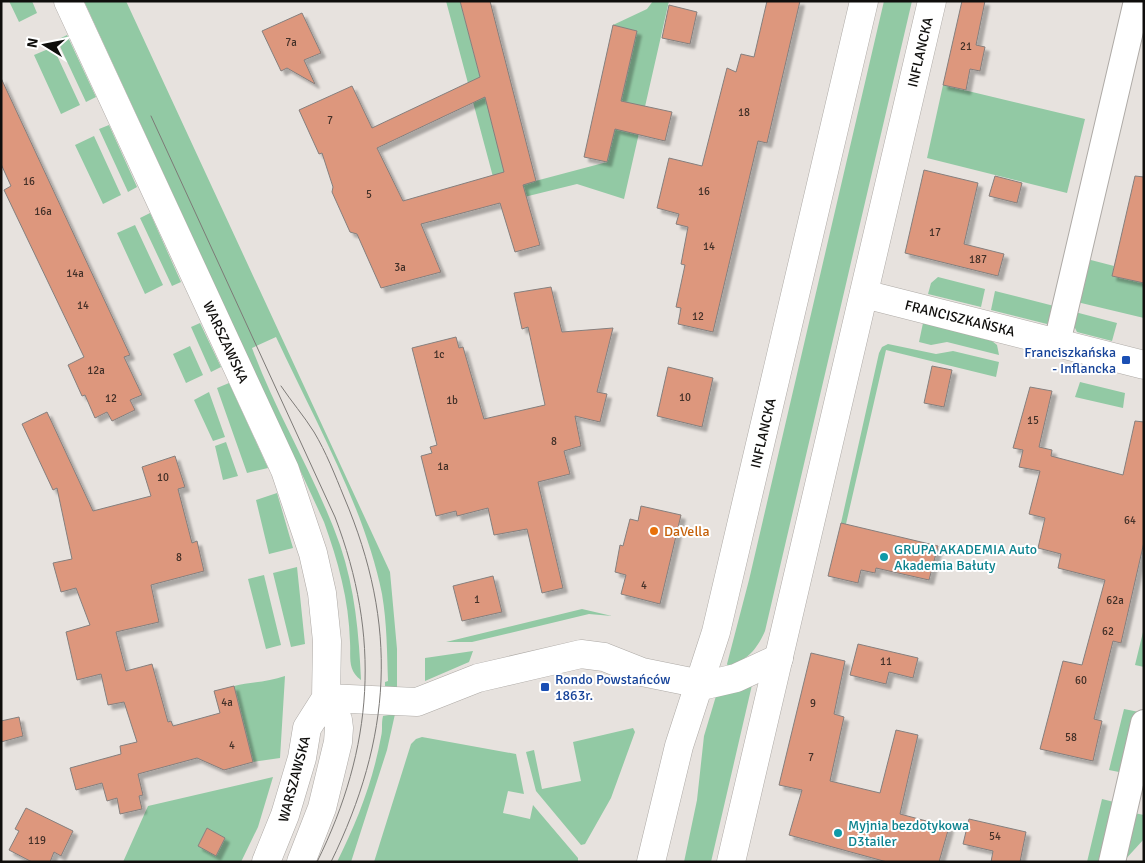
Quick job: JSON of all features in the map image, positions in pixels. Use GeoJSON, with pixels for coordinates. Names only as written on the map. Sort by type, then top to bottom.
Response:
{"type":"FeatureCollection","features":[{"type":"Feature","properties":{"kind":"street","name":"WARSZAWSKA"},"geometry":{"type":"LineString","coordinates":[[68,1],[290,483],[314,553],[322,593],[328,645],[326,698],[307,728],[302,758],[286,816],[266,862]]}},
{"type":"Feature","properties":{"kind":"street","name":"INFLANCKA"},"geometry":{"type":"LineString","coordinates":[[651,862],[679,746],[716,632],[864,1]]}},
{"type":"Feature","properties":{"kind":"street","name":"INFLANCKA"},"geometry":{"type":"LineString","coordinates":[[731,862],[932,1]]}},
{"type":"Feature","properties":{"kind":"street"},"geometry":{"type":"LineString","coordinates":[[1057,343],[1137,1]]}},
{"type":"Feature","properties":{"kind":"street","name":"FRANCISZKAŃSKA"},"geometry":{"type":"LineString","coordinates":[[864,294],[1144,365]]}},
{"type":"Feature","properties":{"kind":"street"},"geometry":{"type":"LineString","coordinates":[[326,698],[417,702],[478,678],[581,654],[610,658],[642,672],[698,685],[719,683],[736,678],[779,658]]}},
{"type":"Feature","properties":{"kind":"street"},"geometry":{"type":"LineString","coordinates":[[301,862],[322,808],[338,742],[338,720],[326,698]]}},
{"type":"Feature","properties":{"kind":"street"},"geometry":{"type":"LineString","coordinates":[[1112,862],[1144,722]]}},
{"type":"Feature","properties":{"kind":"green space"},"geometry":{"type":"Polygon","coordinates":[[[9,1],[32,1],[37,13],[19,22],[9,1]]]}},
{"type":"Feature","properties":{"kind":"green space"},"geometry":{"type":"Polygon","coordinates":[[[84,1],[126,1],[390,572],[397,649],[397,689],[385,689],[385,682],[388,681],[386,627],[382,594],[363,529],[336,463],[276,337],[252,348],[273,398],[320,495],[340,545],[349,578],[355,612],[361,680],[352,668],[345,596],[334,551],[324,522],[84,1]]]}},
{"type":"Feature","properties":{"kind":"green space"},"geometry":{"type":"Polygon","coordinates":[[[446,1],[460,1],[509,188],[607,162],[637,31],[613,25],[647,9],[653,1],[669,1],[624,199],[577,184],[500,203],[446,1]]]}},
{"type":"Feature","properties":{"kind":"green space"},"geometry":{"type":"Polygon","coordinates":[[[884,1],[912,1],[765,631],[751,653],[741,661],[728,666],[727,664],[749,580],[884,1]]]}},
{"type":"Feature","properties":{"kind":"green space"},"geometry":{"type":"Polygon","coordinates":[[[67,35],[96,97],[86,102],[57,40],[67,35]]]}},
{"type":"Feature","properties":{"kind":"green space"},"geometry":{"type":"Polygon","coordinates":[[[53,47],[80,105],[61,114],[34,55],[53,47]]]}},
{"type":"Feature","properties":{"kind":"green space"},"geometry":{"type":"Polygon","coordinates":[[[943,85],[1085,119],[1067,193],[927,158],[943,85]]]}},
{"type":"Feature","properties":{"kind":"green space"},"geometry":{"type":"Polygon","coordinates":[[[109,125],[137,187],[128,192],[99,129],[109,125]]]}},
{"type":"Feature","properties":{"kind":"green space"},"geometry":{"type":"Polygon","coordinates":[[[94,136],[121,195],[103,204],[75,145],[94,136]]]}},
{"type":"Feature","properties":{"kind":"green space"},"geometry":{"type":"Polygon","coordinates":[[[150,213],[181,282],[172,286],[140,218],[150,213]]]}},
{"type":"Feature","properties":{"kind":"green space"},"geometry":{"type":"Polygon","coordinates":[[[135,225],[163,285],[145,294],[117,233],[135,225]]]}},
{"type":"Feature","properties":{"kind":"green space"},"geometry":{"type":"Polygon","coordinates":[[[1087,259],[1114,266],[1112,276],[1144,283],[1144,318],[1077,302],[1087,259]]]}},
{"type":"Feature","properties":{"kind":"green space"},"geometry":{"type":"Polygon","coordinates":[[[938,277],[985,289],[981,307],[928,294],[931,283],[938,277]]]}},
{"type":"Feature","properties":{"kind":"green space"},"geometry":{"type":"Polygon","coordinates":[[[995,291],[1058,307],[1054,320],[1047,324],[991,310],[995,291]]]}},
{"type":"Feature","properties":{"kind":"green space"},"geometry":{"type":"Polygon","coordinates":[[[1075,312],[1117,323],[1112,341],[1077,332],[1073,324],[1075,312]]]}},
{"type":"Feature","properties":{"kind":"green space"},"geometry":{"type":"Polygon","coordinates":[[[200,323],[221,367],[211,372],[191,327],[200,323]]]}},
{"type":"Feature","properties":{"kind":"green space"},"geometry":{"type":"Polygon","coordinates":[[[923,323],[992,341],[997,345],[999,355],[947,342],[931,345],[919,342],[923,323]]]}},
{"type":"Feature","properties":{"kind":"green space"},"geometry":{"type":"Polygon","coordinates":[[[888,344],[936,354],[953,351],[999,362],[996,377],[886,350],[846,524],[841,523],[879,353],[882,347],[888,344]]]}},
{"type":"Feature","properties":{"kind":"green space"},"geometry":{"type":"Polygon","coordinates":[[[190,346],[203,375],[186,383],[173,354],[190,346]]]}},
{"type":"Feature","properties":{"kind":"green space"},"geometry":{"type":"Polygon","coordinates":[[[1080,382],[1125,393],[1123,408],[1075,397],[1080,382]]]}},
{"type":"Feature","properties":{"kind":"green space"},"geometry":{"type":"Polygon","coordinates":[[[229,383],[268,468],[247,473],[217,388],[229,383]]]}},
{"type":"Feature","properties":{"kind":"green space"},"geometry":{"type":"Polygon","coordinates":[[[209,392],[225,437],[213,441],[194,400],[209,392]]]}},
{"type":"Feature","properties":{"kind":"green space"},"geometry":{"type":"Polygon","coordinates":[[[226,442],[238,476],[223,480],[215,446],[226,442]]]}},
{"type":"Feature","properties":{"kind":"green space"},"geometry":{"type":"Polygon","coordinates":[[[277,493],[293,548],[269,554],[256,500],[277,493]]]}},
{"type":"Feature","properties":{"kind":"green space"},"geometry":{"type":"Polygon","coordinates":[[[297,567],[305,644],[291,647],[273,573],[297,567]]]}},
{"type":"Feature","properties":{"kind":"green space"},"geometry":{"type":"Polygon","coordinates":[[[264,575],[281,645],[266,649],[248,579],[264,575]]]}},
{"type":"Feature","properties":{"kind":"green space"},"geometry":{"type":"Polygon","coordinates":[[[582,609],[612,616],[589,614],[472,642],[446,642],[582,609]]]}},
{"type":"Feature","properties":{"kind":"green space"},"geometry":{"type":"Polygon","coordinates":[[[1144,628],[1144,667],[1135,665],[1144,628]]]}},
{"type":"Feature","properties":{"kind":"green space"},"geometry":{"type":"Polygon","coordinates":[[[473,651],[469,662],[425,681],[425,658],[473,651]]]}},
{"type":"Feature","properties":{"kind":"green space"},"geometry":{"type":"Polygon","coordinates":[[[285,676],[280,758],[253,762],[234,686],[273,680],[285,676]]]}},
{"type":"Feature","properties":{"kind":"green space"},"geometry":{"type":"Polygon","coordinates":[[[752,685],[711,862],[684,862],[697,800],[704,736],[716,696],[752,685]]]}},
{"type":"Feature","properties":{"kind":"green space"},"geometry":{"type":"Polygon","coordinates":[[[1124,709],[1139,712],[1124,773],[1109,770],[1124,709]]]}},
{"type":"Feature","properties":{"kind":"green space"},"geometry":{"type":"Polygon","coordinates":[[[395,714],[387,750],[351,862],[337,862],[358,816],[369,785],[378,753],[383,716],[395,714]]]}},
{"type":"Feature","properties":{"kind":"green space"},"geometry":{"type":"Polygon","coordinates":[[[633,728],[635,732],[611,798],[585,844],[581,845],[536,791],[526,752],[534,750],[542,789],[581,781],[573,742],[633,728]]]}},
{"type":"Feature","properties":{"kind":"green space"},"geometry":{"type":"Polygon","coordinates":[[[422,737],[516,754],[524,794],[508,791],[503,813],[530,819],[533,805],[578,858],[578,862],[374,862],[411,744],[416,739],[422,737]]]}},
{"type":"Feature","properties":{"kind":"green space"},"geometry":{"type":"Polygon","coordinates":[[[273,777],[258,827],[241,862],[123,862],[148,806],[273,777]],[[207,828],[198,846],[216,855],[225,838],[207,828]]]}},
{"type":"Feature","properties":{"kind":"green space"},"geometry":{"type":"Polygon","coordinates":[[[1102,799],[1118,803],[1104,862],[1087,862],[1102,799]]]}},
{"type":"Feature","properties":{"kind":"green space"},"geometry":{"type":"Polygon","coordinates":[[[1134,813],[1144,815],[1144,839],[1123,862],[1134,813]]]}},
{"type":"Feature","properties":{"kind":"building"},"geometry":{"type":"Polygon","coordinates":[[[460,1],[490,1],[536,181],[523,185],[540,245],[515,252],[500,203],[421,224],[441,272],[381,288],[357,234],[350,232],[332,192],[333,187],[322,153],[319,154],[299,110],[352,86],[372,128],[480,77],[460,1]],[[485,97],[377,148],[403,201],[504,172],[485,97]]]}},
{"type":"Feature","properties":{"kind":"building"},"geometry":{"type":"Polygon","coordinates":[[[767,1],[800,1],[767,143],[758,141],[713,332],[678,324],[681,308],[676,307],[685,265],[681,264],[688,227],[676,224],[679,214],[657,208],[669,158],[702,166],[727,68],[736,72],[741,54],[754,57],[767,1]]]}},
{"type":"Feature","properties":{"kind":"building"},"geometry":{"type":"Polygon","coordinates":[[[962,1],[985,1],[976,45],[985,47],[980,71],[970,69],[966,90],[943,85],[962,1]]]}},
{"type":"Feature","properties":{"kind":"building"},"geometry":{"type":"Polygon","coordinates":[[[669,5],[697,12],[690,44],[662,38],[669,5]]]}},
{"type":"Feature","properties":{"kind":"building"},"geometry":{"type":"Polygon","coordinates":[[[302,13],[321,53],[304,60],[315,84],[287,68],[281,71],[262,31],[302,13]]]}},
{"type":"Feature","properties":{"kind":"building"},"geometry":{"type":"Polygon","coordinates":[[[613,25],[637,31],[621,101],[672,112],[665,141],[615,129],[607,162],[584,157],[613,25]]]}},
{"type":"Feature","properties":{"kind":"building"},"geometry":{"type":"Polygon","coordinates":[[[1,78],[130,355],[124,357],[142,395],[130,400],[135,410],[112,421],[107,412],[95,418],[85,395],[82,396],[68,365],[84,357],[4,190],[11,186],[1,164],[1,78]]]}},
{"type":"Feature","properties":{"kind":"building"},"geometry":{"type":"Polygon","coordinates":[[[924,170],[978,183],[964,244],[1004,254],[998,276],[905,253],[924,170]]]}},
{"type":"Feature","properties":{"kind":"building"},"geometry":{"type":"Polygon","coordinates":[[[995,176],[1022,183],[1017,203],[989,196],[995,176]]]}},
{"type":"Feature","properties":{"kind":"building"},"geometry":{"type":"Polygon","coordinates":[[[1135,176],[1144,177],[1144,283],[1112,276],[1135,176]]]}},
{"type":"Feature","properties":{"kind":"building"},"geometry":{"type":"Polygon","coordinates":[[[551,287],[562,332],[613,328],[597,392],[607,394],[600,422],[575,416],[581,446],[564,451],[570,474],[538,482],[563,588],[542,593],[527,529],[494,535],[488,508],[457,516],[456,511],[436,516],[421,456],[432,453],[430,447],[437,445],[412,348],[456,337],[459,348],[463,347],[484,419],[545,405],[528,327],[522,329],[514,293],[551,287]]]}},
{"type":"Feature","properties":{"kind":"building"},"geometry":{"type":"Polygon","coordinates":[[[932,366],[952,370],[944,407],[924,403],[932,366]]]}},
{"type":"Feature","properties":{"kind":"building"},"geometry":{"type":"Polygon","coordinates":[[[668,367],[713,378],[702,427],[657,416],[668,367]]]}},
{"type":"Feature","properties":{"kind":"building"},"geometry":{"type":"Polygon","coordinates":[[[1030,387],[1052,391],[1039,447],[1052,450],[1051,456],[1123,475],[1135,421],[1144,422],[1144,542],[1121,643],[1113,641],[1094,719],[1102,721],[1093,761],[1040,749],[1063,661],[1082,665],[1105,580],[1058,568],[1061,554],[1038,548],[1045,518],[1029,514],[1040,471],[1019,467],[1023,450],[1013,448],[1030,387]]]}},
{"type":"Feature","properties":{"kind":"building"},"geometry":{"type":"Polygon","coordinates":[[[47,412],[93,511],[151,496],[142,467],[175,456],[185,487],[178,489],[192,543],[197,541],[204,571],[151,585],[159,622],[116,632],[126,671],[152,664],[168,722],[171,721],[173,726],[220,713],[214,691],[234,686],[253,762],[224,770],[197,758],[138,774],[143,795],[139,796],[142,809],[120,814],[117,798],[107,801],[102,783],[76,790],[70,768],[121,754],[120,746],[137,742],[124,702],[108,705],[101,674],[77,680],[66,632],[90,625],[76,588],[61,592],[53,563],[72,559],[57,488],[53,490],[22,424],[47,412]]]}},
{"type":"Feature","properties":{"kind":"building"},"geometry":{"type":"Polygon","coordinates":[[[641,506],[681,515],[660,604],[621,594],[626,575],[615,572],[620,545],[623,546],[630,519],[638,521],[641,506]]]}},
{"type":"Feature","properties":{"kind":"building","name":"GRUPA AKADEMIA Auto Akademia Bałuty"},"geometry":{"type":"Polygon","coordinates":[[[841,523],[938,546],[929,580],[876,568],[875,573],[861,570],[858,583],[828,576],[841,523]]]}},
{"type":"Feature","properties":{"kind":"building"},"geometry":{"type":"Polygon","coordinates":[[[493,576],[502,612],[462,621],[453,586],[493,576]]]}},
{"type":"Feature","properties":{"kind":"building"},"geometry":{"type":"Polygon","coordinates":[[[858,644],[918,658],[913,678],[889,672],[886,684],[850,675],[858,644]]]}},
{"type":"Feature","properties":{"kind":"building"},"geometry":{"type":"Polygon","coordinates":[[[811,653],[845,661],[834,714],[844,717],[830,781],[880,793],[896,730],[918,735],[900,814],[949,827],[939,862],[887,862],[789,835],[802,790],[779,785],[811,653]]]}},
{"type":"Feature","properties":{"kind":"building"},"geometry":{"type":"Polygon","coordinates":[[[19,717],[23,736],[1,742],[1,721],[19,717]]]}},
{"type":"Feature","properties":{"kind":"building"},"geometry":{"type":"Polygon","coordinates":[[[26,808],[73,831],[61,856],[54,852],[50,862],[32,862],[9,850],[19,831],[15,829],[26,808]]]}},
{"type":"Feature","properties":{"kind":"building"},"geometry":{"type":"Polygon","coordinates":[[[969,819],[1026,832],[1020,862],[991,862],[993,851],[963,844],[969,819]]]}},
{"type":"Feature","properties":{"kind":"building"},"geometry":{"type":"Polygon","coordinates":[[[207,828],[225,838],[216,856],[198,846],[207,828]]]}},
{"type":"Feature","properties":{"kind":"tram line"},"geometry":{"type":"LineString","coordinates":[[151,116],[335,517],[350,562],[360,605],[365,649],[365,691],[360,734],[350,776],[336,819],[317,862]]}},
{"type":"Feature","properties":{"kind":"tram line"},"geometry":{"type":"LineString","coordinates":[[281,386],[314,432],[344,497],[362,545],[374,591],[380,636],[381,681],[376,726],[367,770],[351,816],[331,862]]}},
{"type":"Feature","properties":{"kind":"place","name":"Franciszkańska - Inflancka"},"geometry":{"type":"Point","coordinates":[1126,360]}},
{"type":"Feature","properties":{"kind":"place","name":"DaVella"},"geometry":{"type":"Point","coordinates":[654,531]}},
{"type":"Feature","properties":{"kind":"place","name":"GRUPA AKADEMIA Auto Akademia Bałuty"},"geometry":{"type":"Point","coordinates":[884,557]}},
{"type":"Feature","properties":{"kind":"place","name":"Rondo Powstańców 1863r."},"geometry":{"type":"Point","coordinates":[545,687]}},
{"type":"Feature","properties":{"kind":"place","name":"Myjnia bezdotykowa D3tailer"},"geometry":{"type":"Point","coordinates":[838,833]}}]}
